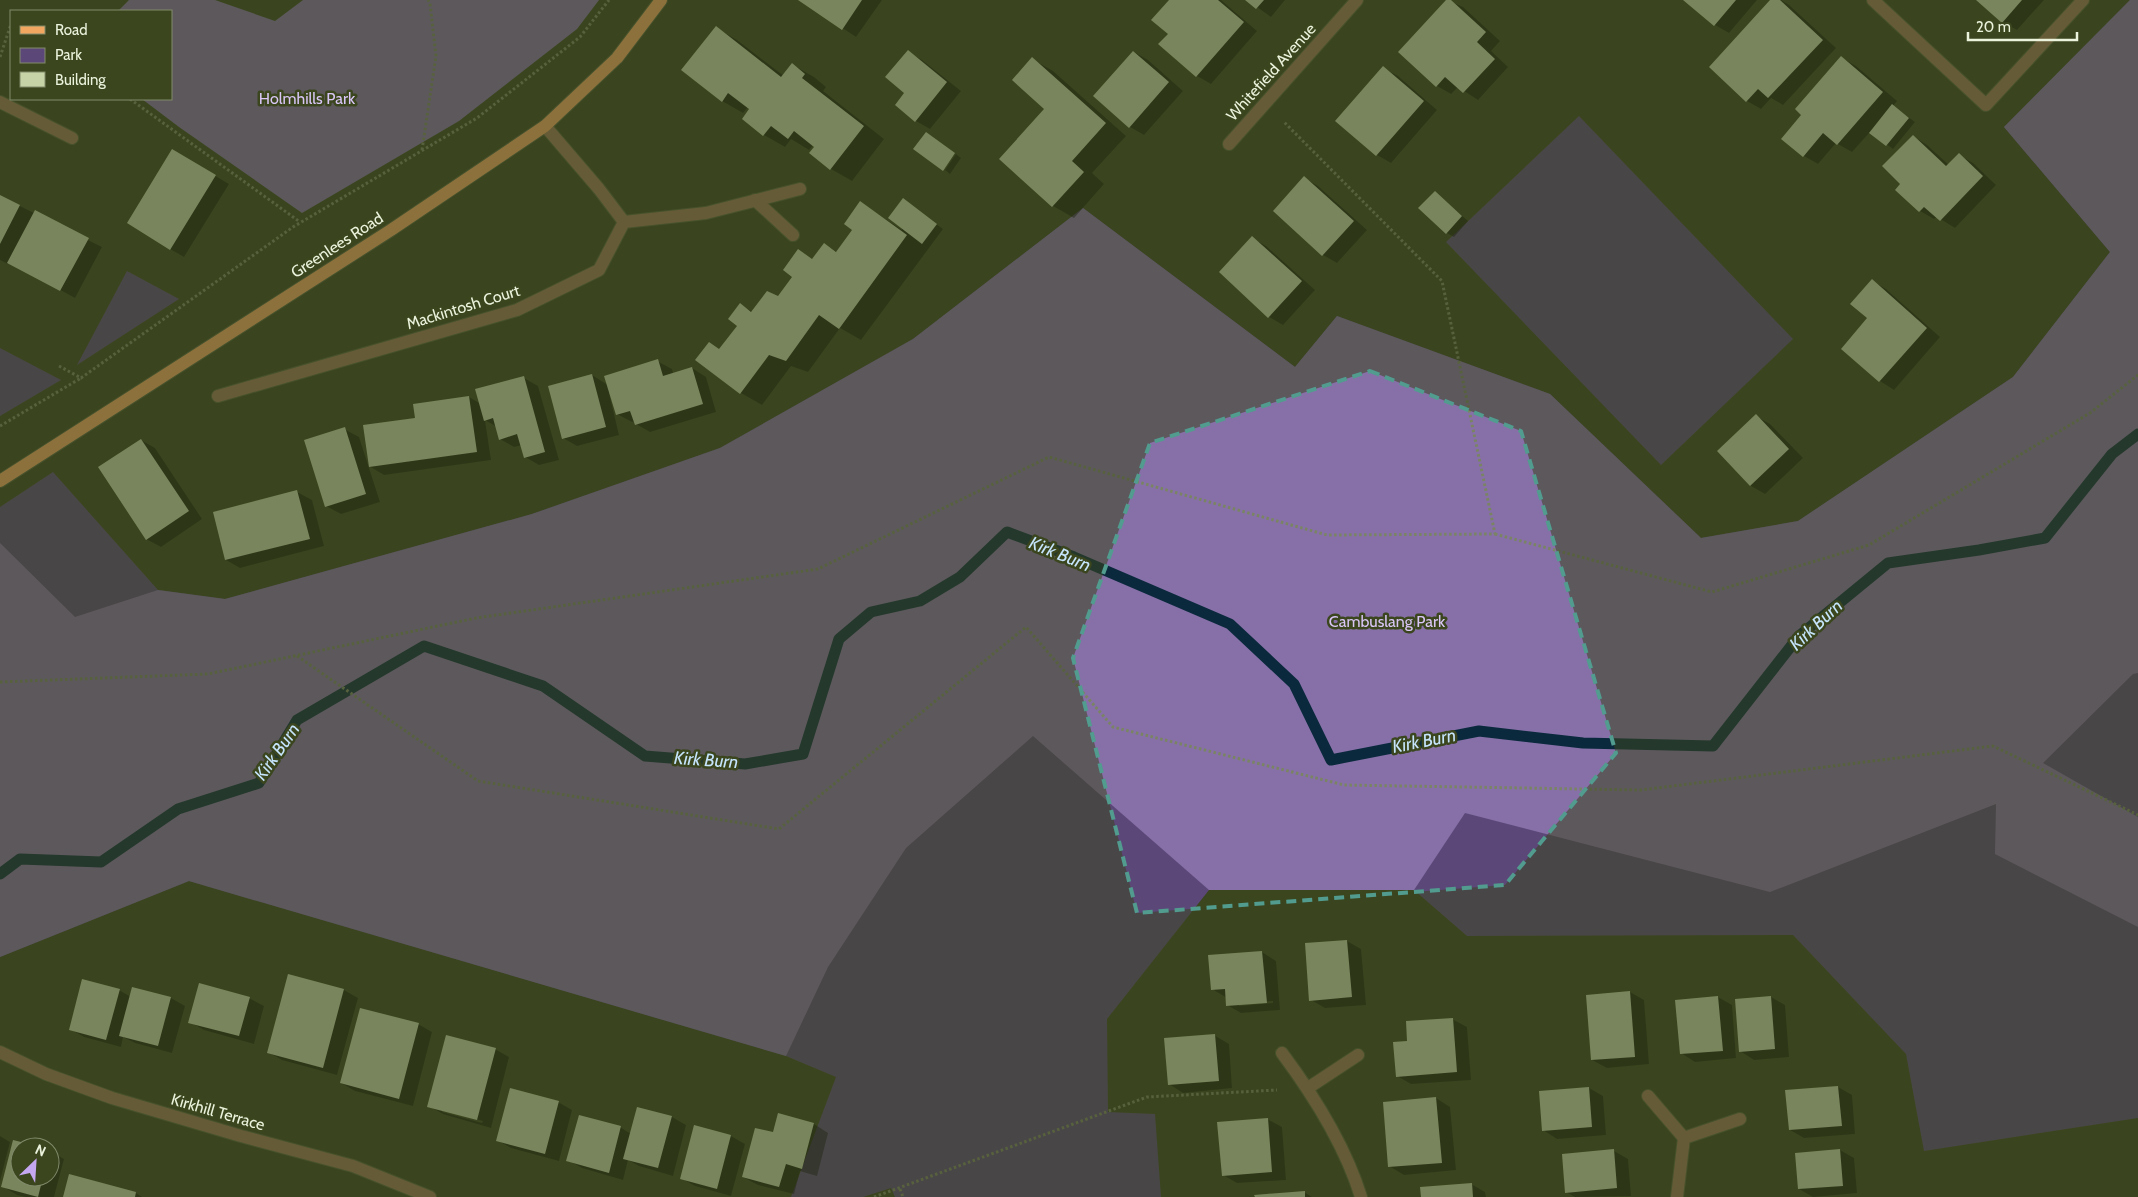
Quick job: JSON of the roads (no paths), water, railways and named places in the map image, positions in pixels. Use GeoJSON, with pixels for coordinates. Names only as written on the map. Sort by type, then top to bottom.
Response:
{"type":"FeatureCollection","features":[{"type":"Feature","properties":{"kind":"main road","name":"Greenlees Road"},"geometry":{"type":"LineString","coordinates":[[0,481],[382,235],[545,126],[617,58],[661,0]]}},
{"type":"Feature","properties":{"kind":"street","name":"Whitefield Avenue"},"geometry":{"type":"LineString","coordinates":[[1228,144],[1357,0]]}},
{"type":"Feature","properties":{"kind":"street"},"geometry":{"type":"LineString","coordinates":[[1873,0],[1986,105],[2083,0]]}},
{"type":"Feature","properties":{"kind":"street"},"geometry":{"type":"LineString","coordinates":[[0,102],[72,138]]}},
{"type":"Feature","properties":{"kind":"street"},"geometry":{"type":"LineString","coordinates":[[545,126],[599,189],[624,222],[706,213],[800,189]]}},
{"type":"Feature","properties":{"kind":"street"},"geometry":{"type":"LineString","coordinates":[[755,200],[793,235]]}},
{"type":"Feature","properties":{"kind":"street","name":"Mackintosh Court"},"geometry":{"type":"LineString","coordinates":[[218,396],[516,310],[599,270],[624,222]]}},
{"type":"Feature","properties":{"kind":"street","name":"Kirkhill Terrace"},"geometry":{"type":"LineString","coordinates":[[0,1052],[46,1074],[112,1098],[241,1136],[353,1166],[430,1197]]}},
{"type":"Feature","properties":{"kind":"street"},"geometry":{"type":"LineString","coordinates":[[1282,1053],[1308,1088],[1353,1172],[1361,1197]]}},
{"type":"Feature","properties":{"kind":"street"},"geometry":{"type":"LineString","coordinates":[[1308,1088],[1358,1055]]}},
{"type":"Feature","properties":{"kind":"street"},"geometry":{"type":"LineString","coordinates":[[1648,1096],[1684,1138],[1677,1197]]}},
{"type":"Feature","properties":{"kind":"street"},"geometry":{"type":"LineString","coordinates":[[1684,1138],[1740,1119]]}},
{"type":"Feature","properties":{"kind":"waterway","name":"Kirk Burn"},"geometry":{"type":"LineString","coordinates":[[0,874],[20,859],[101,862],[178,809],[259,783],[297,720],[424,646],[543,686],[645,756],[745,764],[803,754],[839,639],[871,612],[920,601],[960,577],[1007,532],[1074,557],[1230,624],[1294,684],[1331,760],[1479,731],[1583,743],[1713,746],[1799,636],[1888,563],[2045,538],[2112,454],[2138,434]]}},
{"type":"Feature","properties":{"kind":"park label","name":"Holmhills Park"},"geometry":{"type":"Point","coordinates":[307,98]}},
{"type":"Feature","properties":{"kind":"park label","name":"Cambuslang Park"},"geometry":{"type":"Point","coordinates":[1387,621]}}]}
